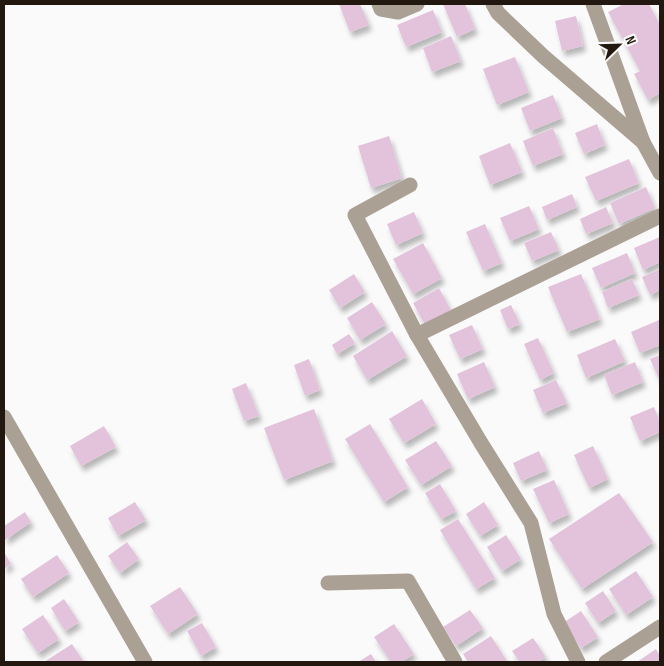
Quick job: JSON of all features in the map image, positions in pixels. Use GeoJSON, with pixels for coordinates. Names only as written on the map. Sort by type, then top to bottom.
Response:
{"type":"FeatureCollection","features":[{"type":"Feature","properties":{"kind":"street"},"geometry":{"type":"LineString","coordinates":[[379,4],[382,9],[398,12],[417,4]]}},
{"type":"Feature","properties":{"kind":"street"},"geometry":{"type":"LineString","coordinates":[[493,4],[498,13],[543,56],[643,142]]}},
{"type":"Feature","properties":{"kind":"street"},"geometry":{"type":"LineString","coordinates":[[593,4],[643,142],[660,173]]}},
{"type":"Feature","properties":{"kind":"street"},"geometry":{"type":"LineString","coordinates":[[410,185],[355,215],[417,335],[480,444],[532,523],[554,614],[578,662]]}},
{"type":"Feature","properties":{"kind":"street"},"geometry":{"type":"LineString","coordinates":[[417,335],[660,216]]}},
{"type":"Feature","properties":{"kind":"street"},"geometry":{"type":"LineString","coordinates":[[4,417],[145,662]]}},
{"type":"Feature","properties":{"kind":"street"},"geometry":{"type":"LineString","coordinates":[[328,583],[408,581],[455,662]]}},
{"type":"Feature","properties":{"kind":"street"},"geometry":{"type":"LineString","coordinates":[[606,662],[660,627]]}},
{"type":"Feature","properties":{"kind":"building"},"geometry":{"type":"Polygon","coordinates":[[[339,4],[360,4],[369,25],[350,32],[339,4]]]}},
{"type":"Feature","properties":{"kind":"building"},"geometry":{"type":"Polygon","coordinates":[[[443,4],[465,4],[475,29],[457,37],[443,4]]]}},
{"type":"Feature","properties":{"kind":"building"},"geometry":{"type":"Polygon","coordinates":[[[624,4],[649,4],[660,25],[660,93],[648,100],[634,74],[640,71],[608,12],[624,4]]]}},
{"type":"Feature","properties":{"kind":"building"},"geometry":{"type":"Polygon","coordinates":[[[433,10],[442,32],[406,47],[397,25],[433,10]]]}},
{"type":"Feature","properties":{"kind":"building"},"geometry":{"type":"Polygon","coordinates":[[[576,16],[583,46],[562,51],[555,21],[576,16]]]}},
{"type":"Feature","properties":{"kind":"building"},"geometry":{"type":"Polygon","coordinates":[[[451,36],[461,61],[432,72],[423,48],[451,36]]]}},
{"type":"Feature","properties":{"kind":"building"},"geometry":{"type":"Polygon","coordinates":[[[515,57],[529,92],[497,105],[483,69],[515,57]]]}},
{"type":"Feature","properties":{"kind":"building"},"geometry":{"type":"Polygon","coordinates":[[[553,95],[562,118],[530,131],[521,108],[553,95]]]}},
{"type":"Feature","properties":{"kind":"building"},"geometry":{"type":"Polygon","coordinates":[[[597,124],[605,145],[584,154],[575,133],[597,124]]]}},
{"type":"Feature","properties":{"kind":"building"},"geometry":{"type":"Polygon","coordinates":[[[553,128],[563,154],[533,166],[523,141],[553,128]]]}},
{"type":"Feature","properties":{"kind":"building"},"geometry":{"type":"Polygon","coordinates":[[[389,136],[402,178],[371,188],[358,146],[389,136]]]}},
{"type":"Feature","properties":{"kind":"building"},"geometry":{"type":"Polygon","coordinates":[[[510,143],[522,172],[490,185],[479,156],[510,143]]]}},
{"type":"Feature","properties":{"kind":"building"},"geometry":{"type":"Polygon","coordinates":[[[629,159],[639,183],[596,201],[585,177],[629,159]]]}},
{"type":"Feature","properties":{"kind":"building"},"geometry":{"type":"Polygon","coordinates":[[[646,187],[655,208],[619,224],[610,203],[646,187]]]}},
{"type":"Feature","properties":{"kind":"building"},"geometry":{"type":"Polygon","coordinates":[[[572,194],[577,207],[547,220],[542,207],[572,194]]]}},
{"type":"Feature","properties":{"kind":"building"},"geometry":{"type":"Polygon","coordinates":[[[529,206],[539,229],[510,241],[500,218],[529,206]]]}},
{"type":"Feature","properties":{"kind":"building"},"geometry":{"type":"Polygon","coordinates":[[[606,207],[613,223],[586,234],[580,219],[606,207]]]}},
{"type":"Feature","properties":{"kind":"building"},"geometry":{"type":"Polygon","coordinates":[[[414,212],[423,233],[396,245],[387,224],[414,212]]]}},
{"type":"Feature","properties":{"kind":"building"},"geometry":{"type":"Polygon","coordinates":[[[485,224],[502,263],[483,271],[466,232],[485,224]]]}},
{"type":"Feature","properties":{"kind":"building"},"geometry":{"type":"Polygon","coordinates":[[[551,232],[559,250],[532,261],[524,243],[551,232]]]}},
{"type":"Feature","properties":{"kind":"building"},"geometry":{"type":"Polygon","coordinates":[[[660,237],[660,262],[643,270],[634,248],[660,237]]]}},
{"type":"Feature","properties":{"kind":"building"},"geometry":{"type":"Polygon","coordinates":[[[423,243],[442,278],[413,294],[393,259],[423,243]]]}},
{"type":"Feature","properties":{"kind":"building"},"geometry":{"type":"Polygon","coordinates":[[[627,253],[635,273],[601,288],[592,268],[627,253]]]}},
{"type":"Feature","properties":{"kind":"building"},"geometry":{"type":"Polygon","coordinates":[[[660,269],[660,290],[650,295],[642,277],[660,269]]]}},
{"type":"Feature","properties":{"kind":"building"},"geometry":{"type":"Polygon","coordinates":[[[354,274],[365,292],[340,308],[329,290],[354,274]]]}},
{"type":"Feature","properties":{"kind":"building"},"geometry":{"type":"Polygon","coordinates":[[[581,274],[600,319],[567,332],[548,287],[581,274]]]}},
{"type":"Feature","properties":{"kind":"building"},"geometry":{"type":"Polygon","coordinates":[[[632,279],[639,295],[608,308],[602,292],[632,279]]]}},
{"type":"Feature","properties":{"kind":"building"},"geometry":{"type":"Polygon","coordinates":[[[439,288],[451,310],[425,325],[413,303],[439,288]]]}},
{"type":"Feature","properties":{"kind":"building"},"geometry":{"type":"Polygon","coordinates":[[[372,302],[386,324],[360,340],[347,318],[372,302]]]}},
{"type":"Feature","properties":{"kind":"building"},"geometry":{"type":"Polygon","coordinates":[[[511,305],[520,324],[508,329],[500,310],[511,305]]]}},
{"type":"Feature","properties":{"kind":"building"},"geometry":{"type":"Polygon","coordinates":[[[659,320],[660,345],[640,353],[631,332],[659,320]]]}},
{"type":"Feature","properties":{"kind":"building"},"geometry":{"type":"Polygon","coordinates":[[[472,325],[483,349],[460,359],[449,335],[472,325]]]}},
{"type":"Feature","properties":{"kind":"building"},"geometry":{"type":"Polygon","coordinates":[[[392,331],[407,356],[367,380],[353,356],[392,331]]]}},
{"type":"Feature","properties":{"kind":"building"},"geometry":{"type":"Polygon","coordinates":[[[349,334],[355,343],[337,354],[332,345],[349,334]]]}},
{"type":"Feature","properties":{"kind":"building"},"geometry":{"type":"Polygon","coordinates":[[[538,338],[554,373],[540,380],[524,344],[538,338]]]}},
{"type":"Feature","properties":{"kind":"building"},"geometry":{"type":"Polygon","coordinates":[[[615,339],[625,361],[586,378],[577,355],[615,339]]]}},
{"type":"Feature","properties":{"kind":"building"},"geometry":{"type":"Polygon","coordinates":[[[660,355],[660,378],[659,379],[650,359],[660,355]]]}},
{"type":"Feature","properties":{"kind":"building"},"geometry":{"type":"Polygon","coordinates":[[[309,359],[320,390],[305,396],[294,365],[309,359]]]}},
{"type":"Feature","properties":{"kind":"building"},"geometry":{"type":"Polygon","coordinates":[[[484,362],[495,387],[468,399],[457,374],[484,362]]]}},
{"type":"Feature","properties":{"kind":"building"},"geometry":{"type":"Polygon","coordinates":[[[635,362],[643,382],[612,395],[604,375],[635,362]]]}},
{"type":"Feature","properties":{"kind":"building"},"geometry":{"type":"Polygon","coordinates":[[[556,380],[567,403],[543,413],[533,390],[556,380]]]}},
{"type":"Feature","properties":{"kind":"building"},"geometry":{"type":"Polygon","coordinates":[[[246,383],[259,416],[244,421],[232,389],[246,383]]]}},
{"type":"Feature","properties":{"kind":"building"},"geometry":{"type":"Polygon","coordinates":[[[422,399],[436,424],[404,443],[389,419],[422,399]]]}},
{"type":"Feature","properties":{"kind":"building"},"geometry":{"type":"Polygon","coordinates":[[[654,407],[660,422],[660,432],[640,441],[630,417],[654,407]]]}},
{"type":"Feature","properties":{"kind":"building"},"geometry":{"type":"Polygon","coordinates":[[[314,409],[333,461],[284,480],[264,428],[314,409]]]}},
{"type":"Feature","properties":{"kind":"building"},"geometry":{"type":"Polygon","coordinates":[[[370,424],[408,487],[384,502],[345,439],[370,424]]]}},
{"type":"Feature","properties":{"kind":"building"},"geometry":{"type":"Polygon","coordinates":[[[104,426],[116,447],[81,466],[70,446],[104,426]]]}},
{"type":"Feature","properties":{"kind":"building"},"geometry":{"type":"Polygon","coordinates":[[[436,441],[452,466],[421,485],[405,460],[436,441]]]}},
{"type":"Feature","properties":{"kind":"building"},"geometry":{"type":"Polygon","coordinates":[[[593,446],[608,479],[589,488],[574,455],[593,446]]]}},
{"type":"Feature","properties":{"kind":"building"},"geometry":{"type":"Polygon","coordinates":[[[539,451],[547,470],[521,481],[513,463],[539,451]]]}},
{"type":"Feature","properties":{"kind":"building"},"geometry":{"type":"Polygon","coordinates":[[[554,480],[569,514],[549,523],[533,489],[554,480]]]}},
{"type":"Feature","properties":{"kind":"building"},"geometry":{"type":"Polygon","coordinates":[[[440,484],[456,511],[441,519],[425,493],[440,484]]]}},
{"type":"Feature","properties":{"kind":"building"},"geometry":{"type":"Polygon","coordinates":[[[619,493],[653,542],[582,589],[549,539],[619,493]]]}},
{"type":"Feature","properties":{"kind":"building"},"geometry":{"type":"Polygon","coordinates":[[[135,502],[146,520],[118,536],[108,518],[135,502]]]}},
{"type":"Feature","properties":{"kind":"building"},"geometry":{"type":"Polygon","coordinates":[[[484,502],[498,525],[480,536],[466,514],[484,502]]]}},
{"type":"Feature","properties":{"kind":"building"},"geometry":{"type":"Polygon","coordinates":[[[25,512],[31,522],[5,540],[4,526],[25,512]]]}},
{"type":"Feature","properties":{"kind":"building"},"geometry":{"type":"Polygon","coordinates":[[[458,519],[495,578],[476,589],[440,530],[458,519]]]}},
{"type":"Feature","properties":{"kind":"building"},"geometry":{"type":"Polygon","coordinates":[[[506,535],[521,559],[502,571],[487,547],[506,535]]]}},
{"type":"Feature","properties":{"kind":"building"},"geometry":{"type":"Polygon","coordinates":[[[127,542],[139,559],[120,573],[108,556],[127,542]]]}},
{"type":"Feature","properties":{"kind":"building"},"geometry":{"type":"Polygon","coordinates":[[[4,552],[11,564],[4,569],[4,552]]]}},
{"type":"Feature","properties":{"kind":"building"},"geometry":{"type":"Polygon","coordinates":[[[57,555],[69,573],[33,597],[21,579],[57,555]]]}},
{"type":"Feature","properties":{"kind":"building"},"geometry":{"type":"Polygon","coordinates":[[[636,571],[653,597],[626,615],[609,589],[636,571]]]}},
{"type":"Feature","properties":{"kind":"building"},"geometry":{"type":"Polygon","coordinates":[[[180,587],[198,614],[168,634],[150,606],[180,587]]]}},
{"type":"Feature","properties":{"kind":"building"},"geometry":{"type":"Polygon","coordinates":[[[603,591],[616,611],[598,623],[585,603],[603,591]]]}},
{"type":"Feature","properties":{"kind":"building"},"geometry":{"type":"Polygon","coordinates":[[[64,599],[79,622],[65,631],[51,608],[64,599]]]}},
{"type":"Feature","properties":{"kind":"building"},"geometry":{"type":"Polygon","coordinates":[[[470,610],[483,628],[456,646],[443,627],[470,610]]]}},
{"type":"Feature","properties":{"kind":"building"},"geometry":{"type":"Polygon","coordinates":[[[581,611],[598,637],[581,648],[563,623],[581,611]]]}},
{"type":"Feature","properties":{"kind":"building"},"geometry":{"type":"Polygon","coordinates":[[[43,615],[59,639],[38,653],[22,629],[43,615]]]}},
{"type":"Feature","properties":{"kind":"building"},"geometry":{"type":"Polygon","coordinates":[[[202,623],[216,647],[201,656],[187,631],[202,623]]]}},
{"type":"Feature","properties":{"kind":"building"},"geometry":{"type":"Polygon","coordinates":[[[394,624],[414,654],[401,662],[391,662],[374,637],[394,624]]]}},
{"type":"Feature","properties":{"kind":"building"},"geometry":{"type":"Polygon","coordinates":[[[491,636],[507,661],[468,662],[463,654],[491,636]]]}},
{"type":"Feature","properties":{"kind":"building"},"geometry":{"type":"Polygon","coordinates":[[[533,638],[546,657],[538,662],[520,662],[512,651],[533,638]]]}},
{"type":"Feature","properties":{"kind":"building"},"geometry":{"type":"Polygon","coordinates":[[[72,644],[84,662],[44,662],[72,644]]]}},
{"type":"Feature","properties":{"kind":"building"},"geometry":{"type":"Polygon","coordinates":[[[656,649],[660,656],[660,662],[637,662],[656,649]]]}},
{"type":"Feature","properties":{"kind":"building"},"geometry":{"type":"Polygon","coordinates":[[[371,654],[376,662],[358,662],[371,654]]]}}]}
